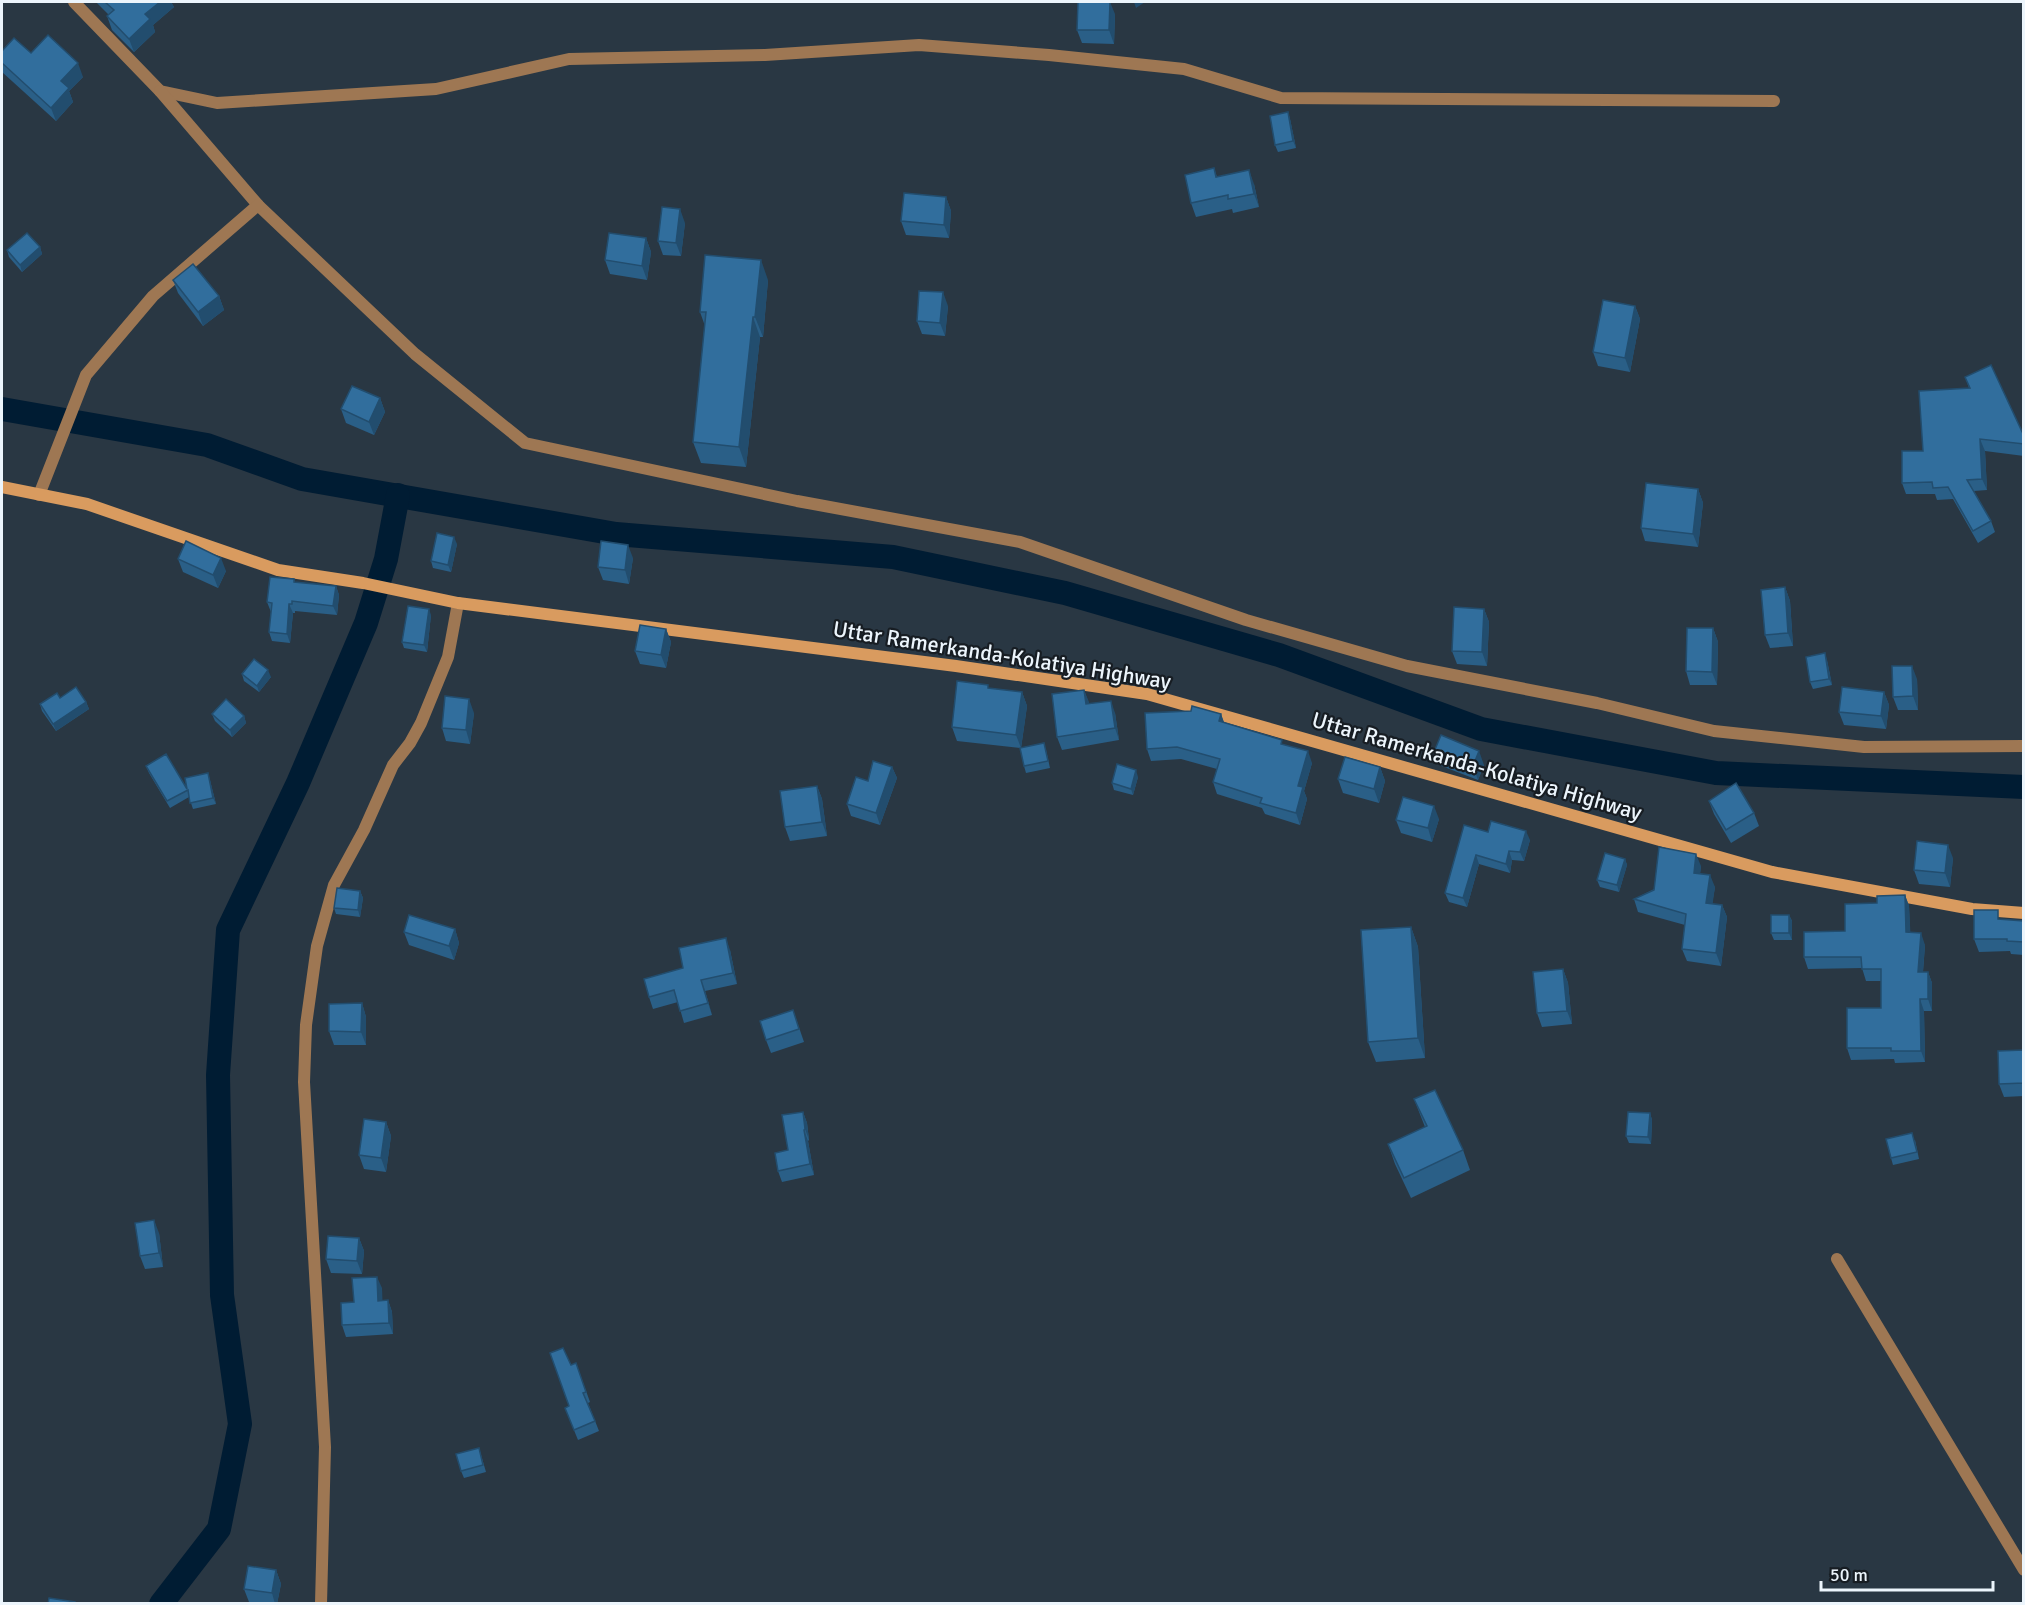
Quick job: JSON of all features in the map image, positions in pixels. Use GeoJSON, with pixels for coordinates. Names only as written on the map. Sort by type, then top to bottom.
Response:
{"type":"FeatureCollection","features":[{"type":"Feature","properties":{"kind":"street"},"geometry":{"type":"LineString","coordinates":[[74,2],[160,91],[258,205],[415,354],[525,443],[797,501],[1020,542],[1246,620],[1407,666],[1597,703],[1714,731],[1864,747],[2024,746]]}},
{"type":"Feature","properties":{"kind":"street"},"geometry":{"type":"LineString","coordinates":[[160,91],[217,103],[436,89],[568,59],[765,55],[919,45],[1184,69],[1281,98],[1774,101]]}},
{"type":"Feature","properties":{"kind":"street"},"geometry":{"type":"LineString","coordinates":[[39,495],[86,375],[153,296],[258,205]]}},
{"type":"Feature","properties":{"kind":"street","name":"Uttar Ramerkanda-Kolatiya Highway"},"geometry":{"type":"LineString","coordinates":[[2,488],[87,504],[278,570],[363,583],[458,603],[956,666],[1147,694],[1772,872],[1972,909],[2024,913]]}},
{"type":"Feature","properties":{"kind":"street"},"geometry":{"type":"LineString","coordinates":[[321,1604],[325,1447],[303,1082],[306,1025],[317,946],[334,885],[364,830],[393,765],[410,743],[421,723],[448,657],[458,603]]}},
{"type":"Feature","properties":{"kind":"street"},"geometry":{"type":"LineString","coordinates":[[1837,1259],[2024,1570]]}},
{"type":"Feature","properties":{"kind":"building"},"geometry":{"type":"Polygon","coordinates":[[[105,2],[160,2],[145,14],[150,19],[129,39],[107,16],[114,10],[105,2]]]}},
{"type":"Feature","properties":{"kind":"building"},"geometry":{"type":"Polygon","coordinates":[[[1078,2],[1110,2],[1109,30],[1077,30],[1078,2]]]}},
{"type":"Feature","properties":{"kind":"building"},"geometry":{"type":"Polygon","coordinates":[[[48,35],[78,63],[61,81],[69,88],[51,108],[2,63],[2,51],[14,38],[31,53],[48,35]]]}},
{"type":"Feature","properties":{"kind":"building"},"geometry":{"type":"Polygon","coordinates":[[[1288,112],[1293,141],[1275,145],[1270,116],[1288,112]]]}},
{"type":"Feature","properties":{"kind":"building"},"geometry":{"type":"Polygon","coordinates":[[[1214,168],[1216,177],[1249,170],[1254,194],[1228,199],[1228,195],[1191,203],[1185,175],[1214,168]]]}},
{"type":"Feature","properties":{"kind":"building"},"geometry":{"type":"Polygon","coordinates":[[[904,193],[946,197],[944,225],[901,221],[904,193]]]}},
{"type":"Feature","properties":{"kind":"building"},"geometry":{"type":"Polygon","coordinates":[[[662,207],[680,209],[676,243],[658,241],[662,207]]]}},
{"type":"Feature","properties":{"kind":"building"},"geometry":{"type":"Polygon","coordinates":[[[27,233],[40,247],[20,265],[7,250],[27,233]]]}},
{"type":"Feature","properties":{"kind":"building"},"geometry":{"type":"Polygon","coordinates":[[[609,233],[646,238],[642,266],[605,260],[609,233]]]}},
{"type":"Feature","properties":{"kind":"building"},"geometry":{"type":"Polygon","coordinates":[[[705,255],[761,260],[739,447],[693,442],[706,312],[700,312],[705,255]]]}},
{"type":"Feature","properties":{"kind":"building"},"geometry":{"type":"Polygon","coordinates":[[[193,264],[219,296],[198,312],[173,280],[193,264]]]}},
{"type":"Feature","properties":{"kind":"building"},"geometry":{"type":"Polygon","coordinates":[[[919,291],[943,292],[940,323],[917,321],[919,291]]]}},
{"type":"Feature","properties":{"kind":"building"},"geometry":{"type":"Polygon","coordinates":[[[1603,300],[1635,306],[1625,358],[1593,352],[1603,300]]]}},
{"type":"Feature","properties":{"kind":"building"},"geometry":{"type":"Polygon","coordinates":[[[1991,365],[2024,436],[2024,444],[1980,439],[1982,479],[1967,480],[1991,521],[1973,531],[1948,487],[1933,488],[1932,482],[1902,483],[1902,451],[1923,451],[1919,391],[1970,388],[1965,377],[1991,365]]]}},
{"type":"Feature","properties":{"kind":"building"},"geometry":{"type":"Polygon","coordinates":[[[352,386],[380,398],[369,422],[341,409],[352,386]]]}},
{"type":"Feature","properties":{"kind":"building"},"geometry":{"type":"Polygon","coordinates":[[[1646,483],[1698,489],[1693,534],[1641,528],[1646,483]]]}},
{"type":"Feature","properties":{"kind":"building"},"geometry":{"type":"Polygon","coordinates":[[[437,533],[454,537],[448,565],[431,561],[437,533]]]}},
{"type":"Feature","properties":{"kind":"building"},"geometry":{"type":"Polygon","coordinates":[[[186,541],[221,558],[213,575],[178,559],[186,541]]]}},
{"type":"Feature","properties":{"kind":"building"},"geometry":{"type":"Polygon","coordinates":[[[601,541],[628,545],[625,570],[598,567],[601,541]]]}},
{"type":"Feature","properties":{"kind":"building"},"geometry":{"type":"Polygon","coordinates":[[[270,577],[336,586],[333,606],[292,601],[292,604],[289,604],[287,634],[269,632],[272,603],[267,602],[270,577]]]}},
{"type":"Feature","properties":{"kind":"building"},"geometry":{"type":"Polygon","coordinates":[[[1785,587],[1788,633],[1765,635],[1761,590],[1785,587]]]}},
{"type":"Feature","properties":{"kind":"building"},"geometry":{"type":"Polygon","coordinates":[[[408,606],[429,609],[424,645],[402,642],[408,606]]]}},
{"type":"Feature","properties":{"kind":"building"},"geometry":{"type":"Polygon","coordinates":[[[1454,607],[1484,609],[1482,652],[1452,651],[1454,607]]]}},
{"type":"Feature","properties":{"kind":"building"},"geometry":{"type":"Polygon","coordinates":[[[640,625],[666,629],[661,655],[635,651],[640,625]]]}},
{"type":"Feature","properties":{"kind":"building"},"geometry":{"type":"Polygon","coordinates":[[[1687,628],[1713,628],[1712,672],[1686,671],[1687,628]]]}},
{"type":"Feature","properties":{"kind":"building"},"geometry":{"type":"Polygon","coordinates":[[[1825,653],[1829,679],[1810,682],[1806,657],[1825,653]]]}},
{"type":"Feature","properties":{"kind":"building"},"geometry":{"type":"Polygon","coordinates":[[[254,659],[268,670],[257,686],[242,674],[254,659]]]}},
{"type":"Feature","properties":{"kind":"building"},"geometry":{"type":"Polygon","coordinates":[[[1892,666],[1912,666],[1913,696],[1893,697],[1892,666]]]}},
{"type":"Feature","properties":{"kind":"building"},"geometry":{"type":"Polygon","coordinates":[[[957,681],[1022,692],[1016,735],[952,727],[957,681]]]}},
{"type":"Feature","properties":{"kind":"building"},"geometry":{"type":"Polygon","coordinates":[[[76,687],[86,702],[53,724],[40,704],[57,693],[60,698],[76,687]]]}},
{"type":"Feature","properties":{"kind":"building"},"geometry":{"type":"Polygon","coordinates":[[[1842,687],[1884,692],[1881,716],[1839,712],[1842,687]]]}},
{"type":"Feature","properties":{"kind":"building"},"geometry":{"type":"Polygon","coordinates":[[[1084,690],[1086,704],[1111,701],[1115,728],[1057,737],[1052,694],[1084,690]]]}},
{"type":"Feature","properties":{"kind":"building"},"geometry":{"type":"Polygon","coordinates":[[[445,696],[469,699],[466,730],[442,728],[445,696]]]}},
{"type":"Feature","properties":{"kind":"building"},"geometry":{"type":"Polygon","coordinates":[[[226,699],[244,716],[230,730],[212,714],[226,699]]]}},
{"type":"Feature","properties":{"kind":"building"},"geometry":{"type":"Polygon","coordinates":[[[1192,706],[1221,714],[1219,721],[1282,740],[1281,744],[1308,751],[1298,786],[1303,787],[1296,813],[1260,803],[1262,798],[1213,782],[1220,759],[1177,747],[1147,749],[1145,713],[1191,711],[1192,706]]]}},
{"type":"Feature","properties":{"kind":"building"},"geometry":{"type":"Polygon","coordinates":[[[1441,735],[1479,751],[1473,766],[1434,752],[1441,735]]]}},
{"type":"Feature","properties":{"kind":"building"},"geometry":{"type":"Polygon","coordinates":[[[1044,743],[1048,761],[1024,766],[1020,748],[1044,743]]]}},
{"type":"Feature","properties":{"kind":"building"},"geometry":{"type":"Polygon","coordinates":[[[166,754],[187,789],[185,778],[208,773],[213,798],[190,803],[188,790],[167,801],[146,766],[166,754]]]}},
{"type":"Feature","properties":{"kind":"building"},"geometry":{"type":"Polygon","coordinates":[[[1345,757],[1380,767],[1374,789],[1338,779],[1345,757]]]}},
{"type":"Feature","properties":{"kind":"building"},"geometry":{"type":"Polygon","coordinates":[[[873,761],[892,767],[876,813],[847,804],[856,777],[868,781],[873,761]]]}},
{"type":"Feature","properties":{"kind":"building"},"geometry":{"type":"Polygon","coordinates":[[[1117,764],[1136,770],[1131,789],[1112,783],[1117,764]]]}},
{"type":"Feature","properties":{"kind":"building"},"geometry":{"type":"Polygon","coordinates":[[[1736,783],[1754,813],[1726,830],[1709,801],[1736,783]]]}},
{"type":"Feature","properties":{"kind":"building"},"geometry":{"type":"Polygon","coordinates":[[[817,786],[822,822],[785,827],[780,791],[817,786]]]}},
{"type":"Feature","properties":{"kind":"building"},"geometry":{"type":"Polygon","coordinates":[[[1403,797],[1434,806],[1428,828],[1396,820],[1403,797]]]}},
{"type":"Feature","properties":{"kind":"building"},"geometry":{"type":"Polygon","coordinates":[[[1491,821],[1526,831],[1520,852],[1509,851],[1506,864],[1476,855],[1463,898],[1445,893],[1464,825],[1488,832],[1491,821]]]}},
{"type":"Feature","properties":{"kind":"building"},"geometry":{"type":"Polygon","coordinates":[[[1917,841],[1948,845],[1945,873],[1914,870],[1917,841]]]}},
{"type":"Feature","properties":{"kind":"building"},"geometry":{"type":"Polygon","coordinates":[[[1659,847],[1696,854],[1694,873],[1710,875],[1706,903],[1722,905],[1716,953],[1682,949],[1686,914],[1634,899],[1654,890],[1659,847]]]}},
{"type":"Feature","properties":{"kind":"building"},"geometry":{"type":"Polygon","coordinates":[[[1605,853],[1625,859],[1617,885],[1597,880],[1605,853]]]}},
{"type":"Feature","properties":{"kind":"building"},"geometry":{"type":"Polygon","coordinates":[[[337,888],[360,891],[358,910],[334,908],[337,888]]]}},
{"type":"Feature","properties":{"kind":"building"},"geometry":{"type":"Polygon","coordinates":[[[1905,895],[1906,932],[1921,933],[1918,972],[1928,972],[1928,999],[1920,999],[1921,1051],[1847,1048],[1847,1008],[1881,1008],[1881,969],[1862,969],[1861,957],[1804,957],[1804,932],[1845,931],[1845,904],[1877,903],[1877,896],[1905,895]]]}},
{"type":"Feature","properties":{"kind":"building"},"geometry":{"type":"Polygon","coordinates":[[[1974,910],[1998,910],[1998,919],[2024,921],[2024,942],[2007,941],[2007,939],[1974,939],[1974,910]]]}},
{"type":"Feature","properties":{"kind":"building"},"geometry":{"type":"Polygon","coordinates":[[[409,915],[455,929],[449,946],[404,932],[409,915]]]}},
{"type":"Feature","properties":{"kind":"building"},"geometry":{"type":"Polygon","coordinates":[[[1771,915],[1789,915],[1789,933],[1771,933],[1771,915]]]}},
{"type":"Feature","properties":{"kind":"building"},"geometry":{"type":"Polygon","coordinates":[[[1411,927],[1418,1038],[1368,1042],[1361,930],[1411,927]]]}},
{"type":"Feature","properties":{"kind":"building"},"geometry":{"type":"Polygon","coordinates":[[[726,938],[733,973],[701,980],[708,1003],[680,1011],[674,990],[649,997],[644,979],[683,968],[679,948],[726,938]]]}},
{"type":"Feature","properties":{"kind":"building"},"geometry":{"type":"Polygon","coordinates":[[[1563,969],[1567,1011],[1537,1013],[1533,972],[1563,969]]]}},
{"type":"Feature","properties":{"kind":"building"},"geometry":{"type":"Polygon","coordinates":[[[362,1003],[361,1032],[329,1031],[329,1004],[362,1003]]]}},
{"type":"Feature","properties":{"kind":"building"},"geometry":{"type":"Polygon","coordinates":[[[793,1010],[799,1029],[766,1040],[760,1021],[793,1010]]]}},
{"type":"Feature","properties":{"kind":"building"},"geometry":{"type":"Polygon","coordinates":[[[2024,1050],[2024,1083],[1999,1084],[1998,1051],[2024,1050]]]}},
{"type":"Feature","properties":{"kind":"building"},"geometry":{"type":"Polygon","coordinates":[[[1435,1090],[1463,1150],[1404,1178],[1388,1144],[1427,1126],[1414,1099],[1435,1090]]]}},
{"type":"Feature","properties":{"kind":"building"},"geometry":{"type":"Polygon","coordinates":[[[803,1112],[810,1164],[778,1171],[775,1153],[788,1150],[782,1115],[803,1112]]]}},
{"type":"Feature","properties":{"kind":"building"},"geometry":{"type":"Polygon","coordinates":[[[1628,1112],[1650,1113],[1648,1137],[1626,1136],[1628,1112]]]}},
{"type":"Feature","properties":{"kind":"building"},"geometry":{"type":"Polygon","coordinates":[[[364,1119],[386,1122],[381,1158],[359,1155],[364,1119]]]}},
{"type":"Feature","properties":{"kind":"building"},"geometry":{"type":"Polygon","coordinates":[[[1912,1133],[1917,1152],[1891,1158],[1886,1139],[1912,1133]]]}},
{"type":"Feature","properties":{"kind":"building"},"geometry":{"type":"Polygon","coordinates":[[[154,1220],[159,1253],[140,1256],[135,1223],[154,1220]]]}},
{"type":"Feature","properties":{"kind":"building"},"geometry":{"type":"Polygon","coordinates":[[[328,1236],[359,1238],[357,1261],[326,1259],[328,1236]]]}},
{"type":"Feature","properties":{"kind":"building"},"geometry":{"type":"Polygon","coordinates":[[[377,1277],[378,1301],[388,1300],[389,1323],[342,1325],[341,1303],[354,1302],[352,1278],[377,1277]]]}},
{"type":"Feature","properties":{"kind":"building"},"geometry":{"type":"Polygon","coordinates":[[[563,1348],[571,1365],[576,1363],[586,1392],[583,1393],[595,1421],[574,1430],[565,1408],[569,1406],[550,1353],[563,1348]]]}},
{"type":"Feature","properties":{"kind":"building"},"geometry":{"type":"Polygon","coordinates":[[[479,1448],[483,1465],[461,1471],[456,1454],[479,1448]]]}},
{"type":"Feature","properties":{"kind":"building"},"geometry":{"type":"Polygon","coordinates":[[[248,1566],[276,1570],[272,1593],[244,1589],[248,1566]]]}},
{"type":"Feature","properties":{"kind":"building"},"geometry":{"type":"Polygon","coordinates":[[[49,1598],[75,1602],[75,1604],[48,1604],[49,1598]]]}},
{"type":"Feature","properties":{"kind":"waterway"},"geometry":{"type":"LineString","coordinates":[[2,409],[207,445],[302,479],[616,534],[893,557],[1065,593],[1279,655],[1481,729],[1716,773],[2024,787]]}},
{"type":"Feature","properties":{"kind":"waterway"},"geometry":{"type":"LineString","coordinates":[[161,1604],[219,1529],[240,1424],[222,1295],[218,1075],[228,930],[298,783],[366,623],[386,559],[398,495]]}}]}
